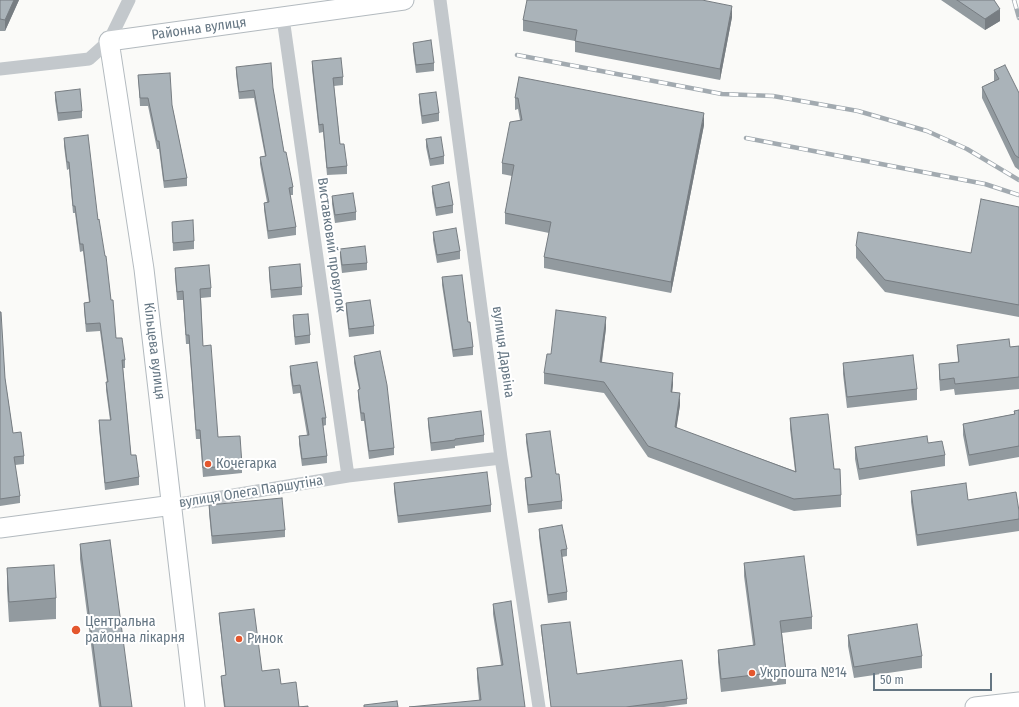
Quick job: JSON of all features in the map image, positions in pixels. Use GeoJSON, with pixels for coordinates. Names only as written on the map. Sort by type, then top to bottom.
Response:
{"type":"FeatureCollection","features":[{"type":"Feature","properties":{"kind":"street"},"geometry":{"type":"LineString","coordinates":[[0,69],[89,59],[110,41],[129,0]]}},
{"type":"Feature","properties":{"kind":"street","name":"Районна вулиця"},"geometry":{"type":"LineString","coordinates":[[110,41],[404,0]]}},
{"type":"Feature","properties":{"kind":"street","name":"вулиця Дарвіна"},"geometry":{"type":"LineString","coordinates":[[440,0],[502,458],[539,707]]}},
{"type":"Feature","properties":{"kind":"street","name":"Виставковий провулок"},"geometry":{"type":"LineString","coordinates":[[283,18],[348,476]]}},
{"type":"Feature","properties":{"kind":"street","name":"Кільцева вулиця"},"geometry":{"type":"LineString","coordinates":[[110,41],[144,269],[173,504],[195,707]]}},
{"type":"Feature","properties":{"kind":"street","name":"вулиця Олега Паршутіна"},"geometry":{"type":"LineString","coordinates":[[0,528],[173,504],[348,476],[502,458]]}},
{"type":"Feature","properties":{"kind":"street"},"geometry":{"type":"LineString","coordinates":[[975,707],[1019,702]]}},
{"type":"Feature","properties":{"kind":"building"},"geometry":{"type":"Polygon","coordinates":[[[0,0],[14,0],[5,20],[0,19],[0,0]]]}},
{"type":"Feature","properties":{"kind":"building"},"geometry":{"type":"Polygon","coordinates":[[[527,0],[702,0],[732,6],[720,69],[575,41],[577,30],[523,20],[527,0]]]}},
{"type":"Feature","properties":{"kind":"building"},"geometry":{"type":"Polygon","coordinates":[[[957,0],[994,0],[1000,9],[985,19],[957,0]]]}},
{"type":"Feature","properties":{"kind":"building"},"geometry":{"type":"Polygon","coordinates":[[[431,40],[434,63],[416,65],[413,43],[431,40]]]}},
{"type":"Feature","properties":{"kind":"building"},"geometry":{"type":"Polygon","coordinates":[[[341,58],[343,77],[333,78],[340,144],[344,144],[347,166],[327,168],[323,124],[319,125],[312,61],[341,58]]]}},
{"type":"Feature","properties":{"kind":"building"},"geometry":{"type":"Polygon","coordinates":[[[271,63],[273,88],[284,152],[286,152],[293,187],[289,188],[296,227],[268,231],[264,203],[269,202],[260,157],[266,156],[254,90],[239,92],[236,67],[271,63]]]}},
{"type":"Feature","properties":{"kind":"building"},"geometry":{"type":"Polygon","coordinates":[[[1005,65],[1019,93],[1019,158],[1015,155],[982,87],[999,79],[994,70],[1005,65]]]}},
{"type":"Feature","properties":{"kind":"building"},"geometry":{"type":"Polygon","coordinates":[[[170,73],[172,105],[187,178],[164,181],[159,141],[157,141],[148,98],[140,98],[138,75],[170,73]]]}},
{"type":"Feature","properties":{"kind":"building"},"geometry":{"type":"Polygon","coordinates":[[[519,77],[704,113],[671,282],[544,257],[551,222],[505,213],[514,165],[502,163],[510,122],[522,120],[518,98],[515,98],[519,77]]]}},
{"type":"Feature","properties":{"kind":"building"},"geometry":{"type":"Polygon","coordinates":[[[80,89],[82,111],[58,113],[55,92],[80,89]]]}},
{"type":"Feature","properties":{"kind":"building"},"geometry":{"type":"Polygon","coordinates":[[[436,92],[439,113],[422,116],[419,94],[436,92]]]}},
{"type":"Feature","properties":{"kind":"building"},"geometry":{"type":"Polygon","coordinates":[[[88,135],[98,220],[99,219],[106,256],[111,300],[113,300],[116,338],[122,338],[125,360],[122,360],[131,455],[136,455],[139,477],[105,483],[99,420],[111,420],[106,382],[108,382],[100,323],[86,324],[84,303],[90,302],[83,244],[80,244],[75,206],[73,206],[69,162],[67,162],[64,138],[88,135]]]}},
{"type":"Feature","properties":{"kind":"building"},"geometry":{"type":"Polygon","coordinates":[[[441,137],[444,156],[430,159],[426,139],[441,137]]]}},
{"type":"Feature","properties":{"kind":"building"},"geometry":{"type":"Polygon","coordinates":[[[449,182],[453,205],[436,208],[432,186],[449,182]]]}},
{"type":"Feature","properties":{"kind":"building"},"geometry":{"type":"Polygon","coordinates":[[[353,193],[356,212],[335,215],[332,196],[353,193]]]}},
{"type":"Feature","properties":{"kind":"building"},"geometry":{"type":"Polygon","coordinates":[[[981,199],[1019,207],[1019,305],[885,280],[856,246],[858,232],[971,253],[981,199]]]}},
{"type":"Feature","properties":{"kind":"building"},"geometry":{"type":"Polygon","coordinates":[[[193,220],[194,241],[173,243],[172,222],[193,220]]]}},
{"type":"Feature","properties":{"kind":"building"},"geometry":{"type":"Polygon","coordinates":[[[456,228],[460,251],[437,255],[433,232],[456,228]]]}},
{"type":"Feature","properties":{"kind":"building"},"geometry":{"type":"Polygon","coordinates":[[[365,246],[367,263],[342,265],[340,249],[365,246]]]}},
{"type":"Feature","properties":{"kind":"building"},"geometry":{"type":"Polygon","coordinates":[[[300,264],[302,287],[271,290],[269,267],[300,264]]]}},
{"type":"Feature","properties":{"kind":"building"},"geometry":{"type":"Polygon","coordinates":[[[209,265],[211,288],[200,289],[203,346],[211,345],[218,437],[240,436],[242,465],[203,468],[200,430],[196,430],[189,335],[186,335],[183,291],[177,292],[175,268],[209,265]]]}},
{"type":"Feature","properties":{"kind":"building"},"geometry":{"type":"Polygon","coordinates":[[[462,275],[473,347],[453,350],[442,277],[462,275]]]}},
{"type":"Feature","properties":{"kind":"building"},"geometry":{"type":"Polygon","coordinates":[[[370,300],[374,326],[349,329],[346,303],[370,300]]]}},
{"type":"Feature","properties":{"kind":"building"},"geometry":{"type":"Polygon","coordinates":[[[556,310],[606,317],[600,362],[673,373],[671,392],[680,393],[675,427],[796,472],[790,418],[828,414],[834,469],[840,469],[841,495],[794,499],[648,446],[604,382],[544,373],[547,354],[551,354],[556,310]]]}},
{"type":"Feature","properties":{"kind":"building"},"geometry":{"type":"Polygon","coordinates":[[[0,312],[5,378],[13,433],[21,432],[24,456],[14,457],[20,496],[0,499],[0,312]]]}},
{"type":"Feature","properties":{"kind":"building"},"geometry":{"type":"Polygon","coordinates":[[[308,314],[310,335],[295,337],[293,315],[308,314]]]}},
{"type":"Feature","properties":{"kind":"building"},"geometry":{"type":"Polygon","coordinates":[[[1009,339],[1010,347],[1019,346],[1019,377],[955,384],[954,378],[940,380],[939,364],[959,362],[957,345],[1009,339]]]}},
{"type":"Feature","properties":{"kind":"building"},"geometry":{"type":"Polygon","coordinates":[[[380,351],[387,385],[394,448],[369,451],[364,413],[361,413],[358,390],[360,389],[354,356],[380,351]]]}},
{"type":"Feature","properties":{"kind":"building"},"geometry":{"type":"Polygon","coordinates":[[[913,355],[917,389],[847,397],[843,363],[913,355]]]}},
{"type":"Feature","properties":{"kind":"building"},"geometry":{"type":"Polygon","coordinates":[[[317,362],[326,418],[322,418],[327,456],[302,459],[299,436],[309,435],[300,385],[293,386],[290,366],[317,362]]]}},
{"type":"Feature","properties":{"kind":"building"},"geometry":{"type":"Polygon","coordinates":[[[1019,410],[1019,446],[969,455],[963,424],[1015,414],[1014,411],[1019,410]]]}},
{"type":"Feature","properties":{"kind":"building"},"geometry":{"type":"Polygon","coordinates":[[[481,411],[484,435],[431,443],[428,418],[481,411]]]}},
{"type":"Feature","properties":{"kind":"building"},"geometry":{"type":"Polygon","coordinates":[[[550,431],[556,474],[559,474],[562,501],[528,505],[525,478],[532,477],[526,434],[550,431]]]}},
{"type":"Feature","properties":{"kind":"building"},"geometry":{"type":"Polygon","coordinates":[[[927,436],[928,443],[942,441],[945,455],[859,469],[855,447],[927,436]]]}},
{"type":"Feature","properties":{"kind":"building"},"geometry":{"type":"Polygon","coordinates":[[[487,472],[491,505],[398,516],[394,483],[487,472]]]}},
{"type":"Feature","properties":{"kind":"building"},"geometry":{"type":"Polygon","coordinates":[[[966,483],[968,500],[1016,492],[1019,519],[917,535],[911,491],[966,483]]]}},
{"type":"Feature","properties":{"kind":"building"},"geometry":{"type":"Polygon","coordinates":[[[282,498],[285,530],[212,536],[209,505],[282,498]]]}},
{"type":"Feature","properties":{"kind":"building"},"geometry":{"type":"Polygon","coordinates":[[[562,525],[567,549],[561,550],[567,592],[548,595],[539,529],[562,525]]]}},
{"type":"Feature","properties":{"kind":"building"},"geometry":{"type":"Polygon","coordinates":[[[110,540],[132,707],[101,707],[80,544],[110,540]]]}},
{"type":"Feature","properties":{"kind":"building"},"geometry":{"type":"Polygon","coordinates":[[[804,556],[812,617],[780,621],[786,671],[721,679],[718,650],[755,645],[744,563],[804,556]]]}},
{"type":"Feature","properties":{"kind":"building"},"geometry":{"type":"Polygon","coordinates":[[[54,565],[56,598],[9,602],[7,568],[54,565]]]}},
{"type":"Feature","properties":{"kind":"building"},"geometry":{"type":"Polygon","coordinates":[[[511,601],[525,707],[409,707],[481,700],[477,668],[503,665],[493,604],[511,601]]]}},
{"type":"Feature","properties":{"kind":"building"},"geometry":{"type":"Polygon","coordinates":[[[254,609],[262,671],[279,669],[281,684],[296,682],[299,707],[225,707],[221,676],[226,675],[219,613],[254,609]]]}},
{"type":"Feature","properties":{"kind":"building"},"geometry":{"type":"Polygon","coordinates":[[[570,622],[577,674],[682,660],[687,699],[626,707],[551,707],[541,625],[570,622]]]}},
{"type":"Feature","properties":{"kind":"building"},"geometry":{"type":"Polygon","coordinates":[[[917,624],[922,656],[854,667],[848,635],[917,624]]]}},
{"type":"Feature","properties":{"kind":"building"},"geometry":{"type":"Polygon","coordinates":[[[397,701],[398,707],[364,707],[364,705],[397,701]]]}},
{"type":"Feature","properties":{"kind":"railway"},"geometry":{"type":"LineString","coordinates":[[1014,0],[1019,18]]}},
{"type":"Feature","properties":{"kind":"railway"},"geometry":{"type":"LineString","coordinates":[[517,55],[722,94],[773,96],[858,111],[927,131],[967,149],[1019,180]]}},
{"type":"Feature","properties":{"kind":"railway"},"geometry":{"type":"LineString","coordinates":[[746,138],[985,184],[1019,195]]}},
{"type":"Feature","properties":{"kind":"place","name":"Кочегарка"},"geometry":{"type":"Point","coordinates":[208,464]}},
{"type":"Feature","properties":{"kind":"place","name":"Центральна районна лікарня"},"geometry":{"type":"Point","coordinates":[76,630]}},
{"type":"Feature","properties":{"kind":"place","name":"Ринок"},"geometry":{"type":"Point","coordinates":[239,639]}},
{"type":"Feature","properties":{"kind":"place","name":"Укрпошта №14"},"geometry":{"type":"Point","coordinates":[752,673]}}]}
